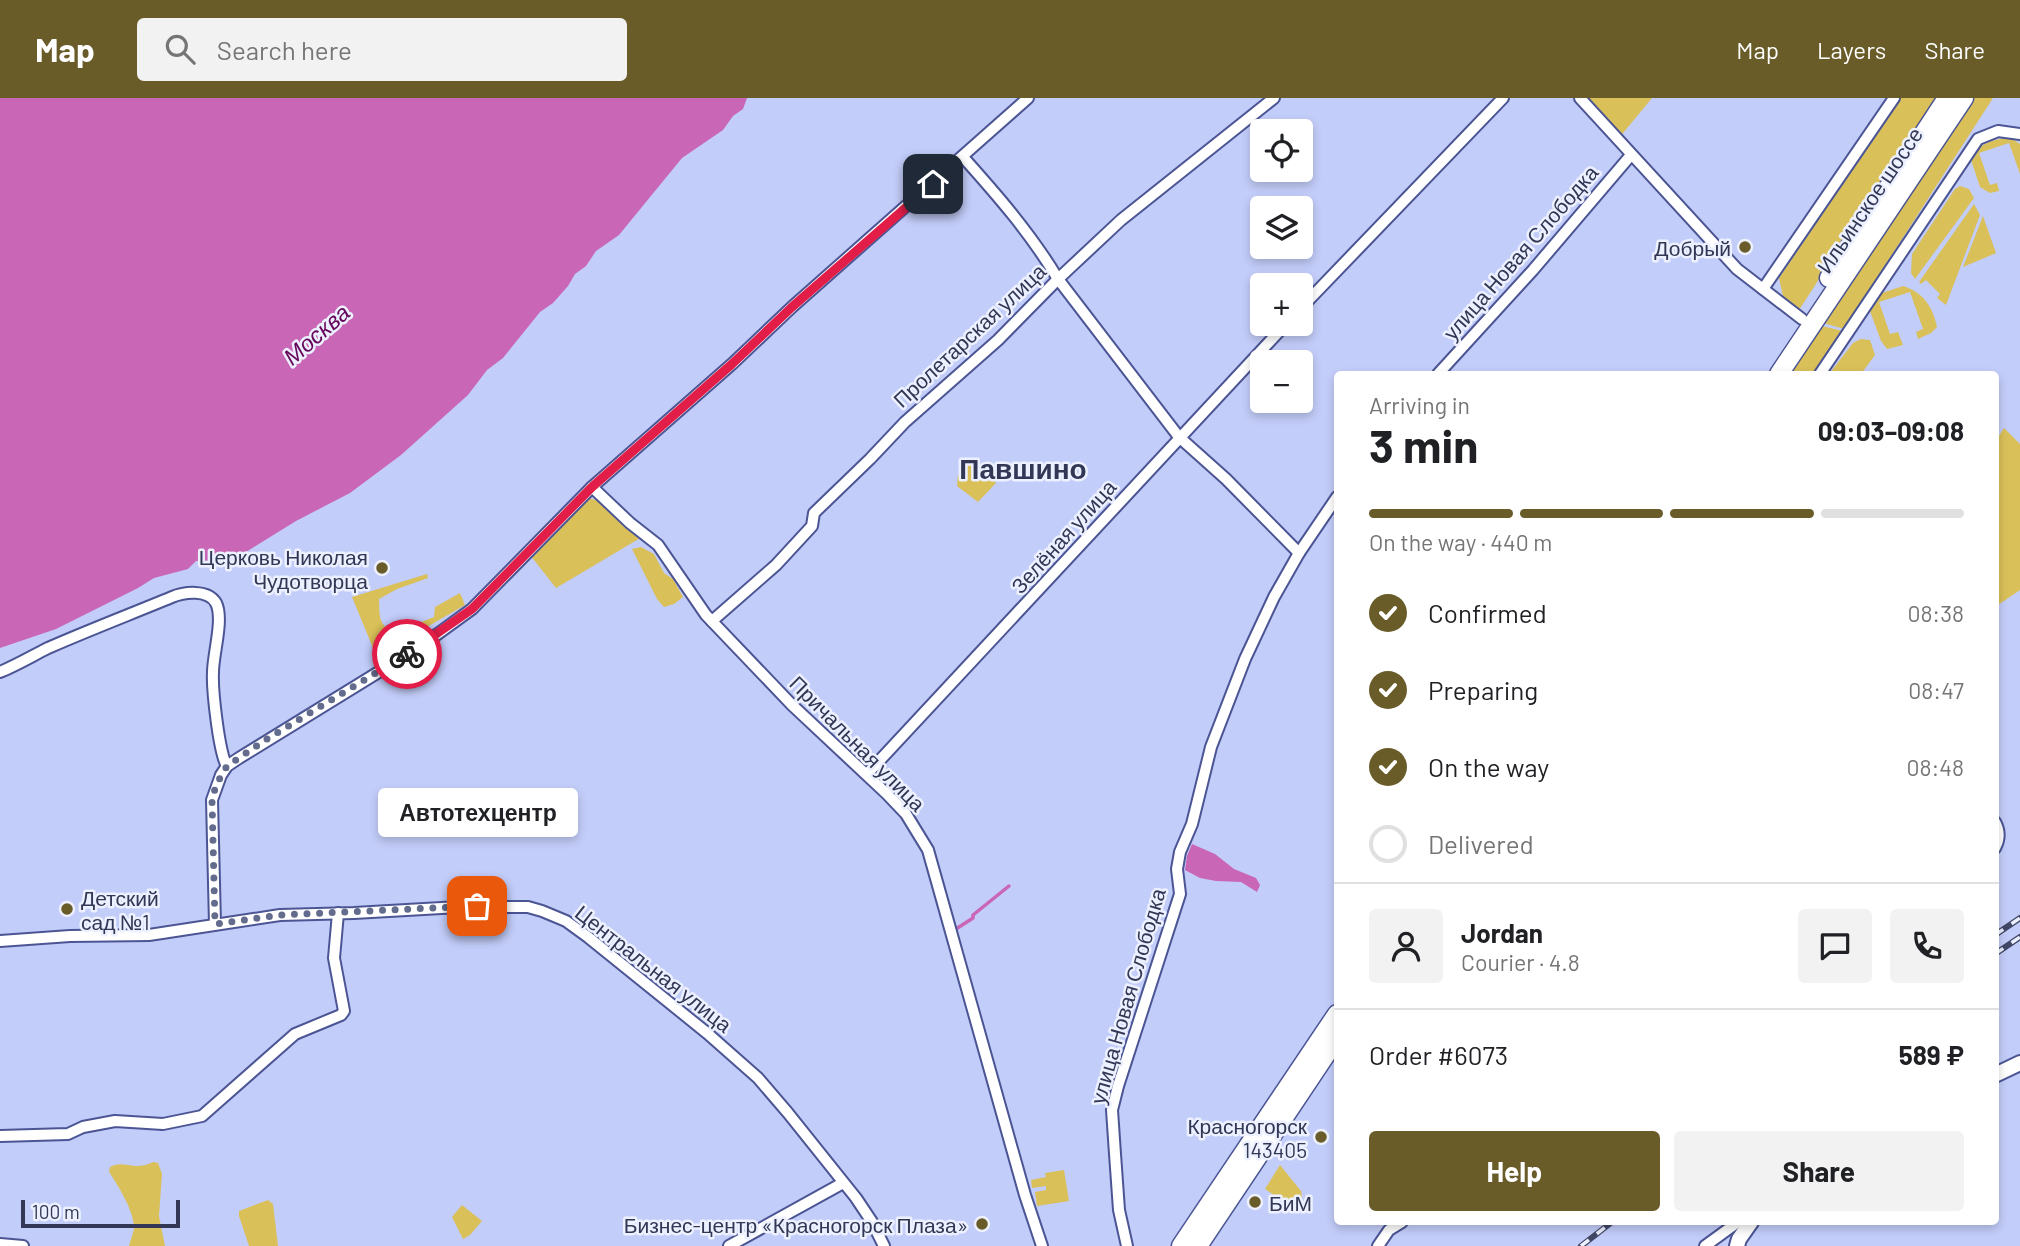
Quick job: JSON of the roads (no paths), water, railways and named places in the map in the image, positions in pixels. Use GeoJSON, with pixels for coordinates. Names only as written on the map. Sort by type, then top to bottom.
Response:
{"type":"FeatureCollection","features":[{"type":"Feature","properties":{"kind":"main road","name":"Ильинское шоссе"},"geometry":{"type":"LineString","coordinates":[[1807,323],[1947,98]]}},
{"type":"Feature","properties":{"kind":"main road","name":"Ильинское шоссе"},"geometry":{"type":"LineString","coordinates":[[1807,323],[1964,98]]}},
{"type":"Feature","properties":{"kind":"main road"},"geometry":{"type":"LineString","coordinates":[[1767,371],[1807,323]]}},
{"type":"Feature","properties":{"kind":"main road"},"geometry":{"type":"LineString","coordinates":[[1781,371],[1807,323]]}},
{"type":"Feature","properties":{"kind":"main road"},"geometry":{"type":"LineString","coordinates":[[1181,1246],[1334,1019]]}},
{"type":"Feature","properties":{"kind":"main road"},"geometry":{"type":"LineString","coordinates":[[1198,1246],[1334,1042]]}},
{"type":"Feature","properties":{"kind":"street"},"geometry":{"type":"LineString","coordinates":[[215,924],[212,800],[216,785],[227,766],[421,646],[472,609],[592,487],[1028,98]]}},
{"type":"Feature","properties":{"kind":"street","name":"Пролетарская улица"},"geometry":{"type":"LineString","coordinates":[[712,621],[776,565],[811,526],[814,513],[905,422],[998,340],[1121,220],[1274,98]]}},
{"type":"Feature","properties":{"kind":"street"},"geometry":{"type":"LineString","coordinates":[[1313,295],[1503,98]]}},
{"type":"Feature","properties":{"kind":"street"},"geometry":{"type":"LineString","coordinates":[[1580,98],[1737,269],[1807,323]]}},
{"type":"Feature","properties":{"kind":"street"},"geometry":{"type":"LineString","coordinates":[[1763,289],[1894,98]]}},
{"type":"Feature","properties":{"kind":"street"},"geometry":{"type":"LineString","coordinates":[[1822,371],[1978,139],[1998,131],[2020,134]]}},
{"type":"Feature","properties":{"kind":"street","name":"улица Новая Слободка"},"geometry":{"type":"LineString","coordinates":[[1441,371],[1631,155]]}},
{"type":"Feature","properties":{"kind":"street"},"geometry":{"type":"LineString","coordinates":[[964,157],[1020,221],[1058,279],[1179,438],[1226,480],[1298,553]]}},
{"type":"Feature","properties":{"kind":"street","name":"Зелёная улица"},"geometry":{"type":"LineString","coordinates":[[867,774],[1275,336]]}},
{"type":"Feature","properties":{"kind":"street","name":"Причальная улица"},"geometry":{"type":"LineString","coordinates":[[592,487],[658,545],[712,621],[792,705],[906,814],[928,850],[1025,1195],[1042,1246]]}},
{"type":"Feature","properties":{"kind":"street","name":"улица Новая Слободка"},"geometry":{"type":"LineString","coordinates":[[1127,1246],[1119,1210],[1112,1110],[1180,894],[1180,852],[1192,824],[1211,747],[1245,660],[1298,553],[1334,501]]}},
{"type":"Feature","properties":{"kind":"street"},"geometry":{"type":"LineString","coordinates":[[0,672],[179,593],[205,594],[217,604],[218,640],[212,671],[221,753],[227,766]]}},
{"type":"Feature","properties":{"kind":"street","name":"Центральная улица"},"geometry":{"type":"LineString","coordinates":[[0,941],[70,936],[149,935],[280,915],[459,907],[528,907],[542,911],[566,921],[627,967],[758,1078],[843,1183],[872,1222],[884,1246]]}},
{"type":"Feature","properties":{"kind":"street"},"geometry":{"type":"LineString","coordinates":[[0,1136],[68,1133],[83,1127],[115,1121],[163,1124],[202,1116],[295,1034],[341,1015],[344,1011],[334,958],[338,913]]}},
{"type":"Feature","properties":{"kind":"street"},"geometry":{"type":"LineString","coordinates":[[1999,1072],[2020,1063]]}},
{"type":"Feature","properties":{"kind":"street"},"geometry":{"type":"LineString","coordinates":[[729,1246],[843,1183]]}},
{"type":"Feature","properties":{"kind":"street"},"geometry":{"type":"LineString","coordinates":[[1378,1246],[1389,1230],[1397,1225]]}},
{"type":"Feature","properties":{"kind":"street"},"geometry":{"type":"LineString","coordinates":[[1705,1246],[1734,1225]]}},
{"type":"Feature","properties":{"kind":"street"},"geometry":{"type":"LineString","coordinates":[[1737,1246],[1749,1225]]}},
{"type":"Feature","properties":{"kind":"street"},"geometry":{"type":"LineString","coordinates":[[0,1244],[23,1246]]}},
{"type":"Feature","properties":{"kind":"water","name":"Москва"},"geometry":{"type":"Polygon","coordinates":[[[0,98],[747,98],[743,109],[733,116],[723,130],[682,158],[619,235],[596,251],[586,266],[575,274],[553,303],[540,312],[503,358],[487,370],[468,395],[401,455],[350,493],[296,521],[241,555],[220,560],[196,561],[188,569],[154,578],[56,629],[0,648],[0,98]]]}},
{"type":"Feature","properties":{"kind":"water"},"geometry":{"type":"Polygon","coordinates":[[[1192,844],[1215,854],[1234,869],[1256,878],[1260,885],[1257,892],[1241,882],[1200,878],[1185,870],[1192,844]]]}},
{"type":"Feature","properties":{"kind":"waterway"},"geometry":{"type":"LineString","coordinates":[[956,929],[973,918],[973,915],[1009,886]]}},
{"type":"Feature","properties":{"kind":"railway"},"geometry":{"type":"LineString","coordinates":[[1999,932],[2020,918]]}},
{"type":"Feature","properties":{"kind":"railway"},"geometry":{"type":"LineString","coordinates":[[1999,951],[2020,937]]}},
{"type":"Feature","properties":{"kind":"railway"},"geometry":{"type":"LineString","coordinates":[[1581,1246],[1608,1225]]}},
{"type":"Feature","properties":{"kind":"place","name":"Добрый"},"geometry":{"type":"Point","coordinates":[1745,247]}},
{"type":"Feature","properties":{"kind":"place","name":"Церковь Николая Чудотворца"},"geometry":{"type":"Point","coordinates":[382,568]}},
{"type":"Feature","properties":{"kind":"place","name":"Автотехцентр"},"geometry":{"type":"Point","coordinates":[477,906]}},
{"type":"Feature","properties":{"kind":"place","name":"Детский сад №1"},"geometry":{"type":"Point","coordinates":[67,909]}},
{"type":"Feature","properties":{"kind":"place","name":"Красногорск 143405"},"geometry":{"type":"Point","coordinates":[1321,1137]}},
{"type":"Feature","properties":{"kind":"place","name":"БиМ"},"geometry":{"type":"Point","coordinates":[1255,1202]}},
{"type":"Feature","properties":{"kind":"place","name":"Бизнес-центр «Красногорск Плаза»"},"geometry":{"type":"Point","coordinates":[982,1224]}},
{"type":"Feature","properties":{"kind":"district","name":"Павшино"},"geometry":{"type":"Point","coordinates":[1023,468]}}]}
